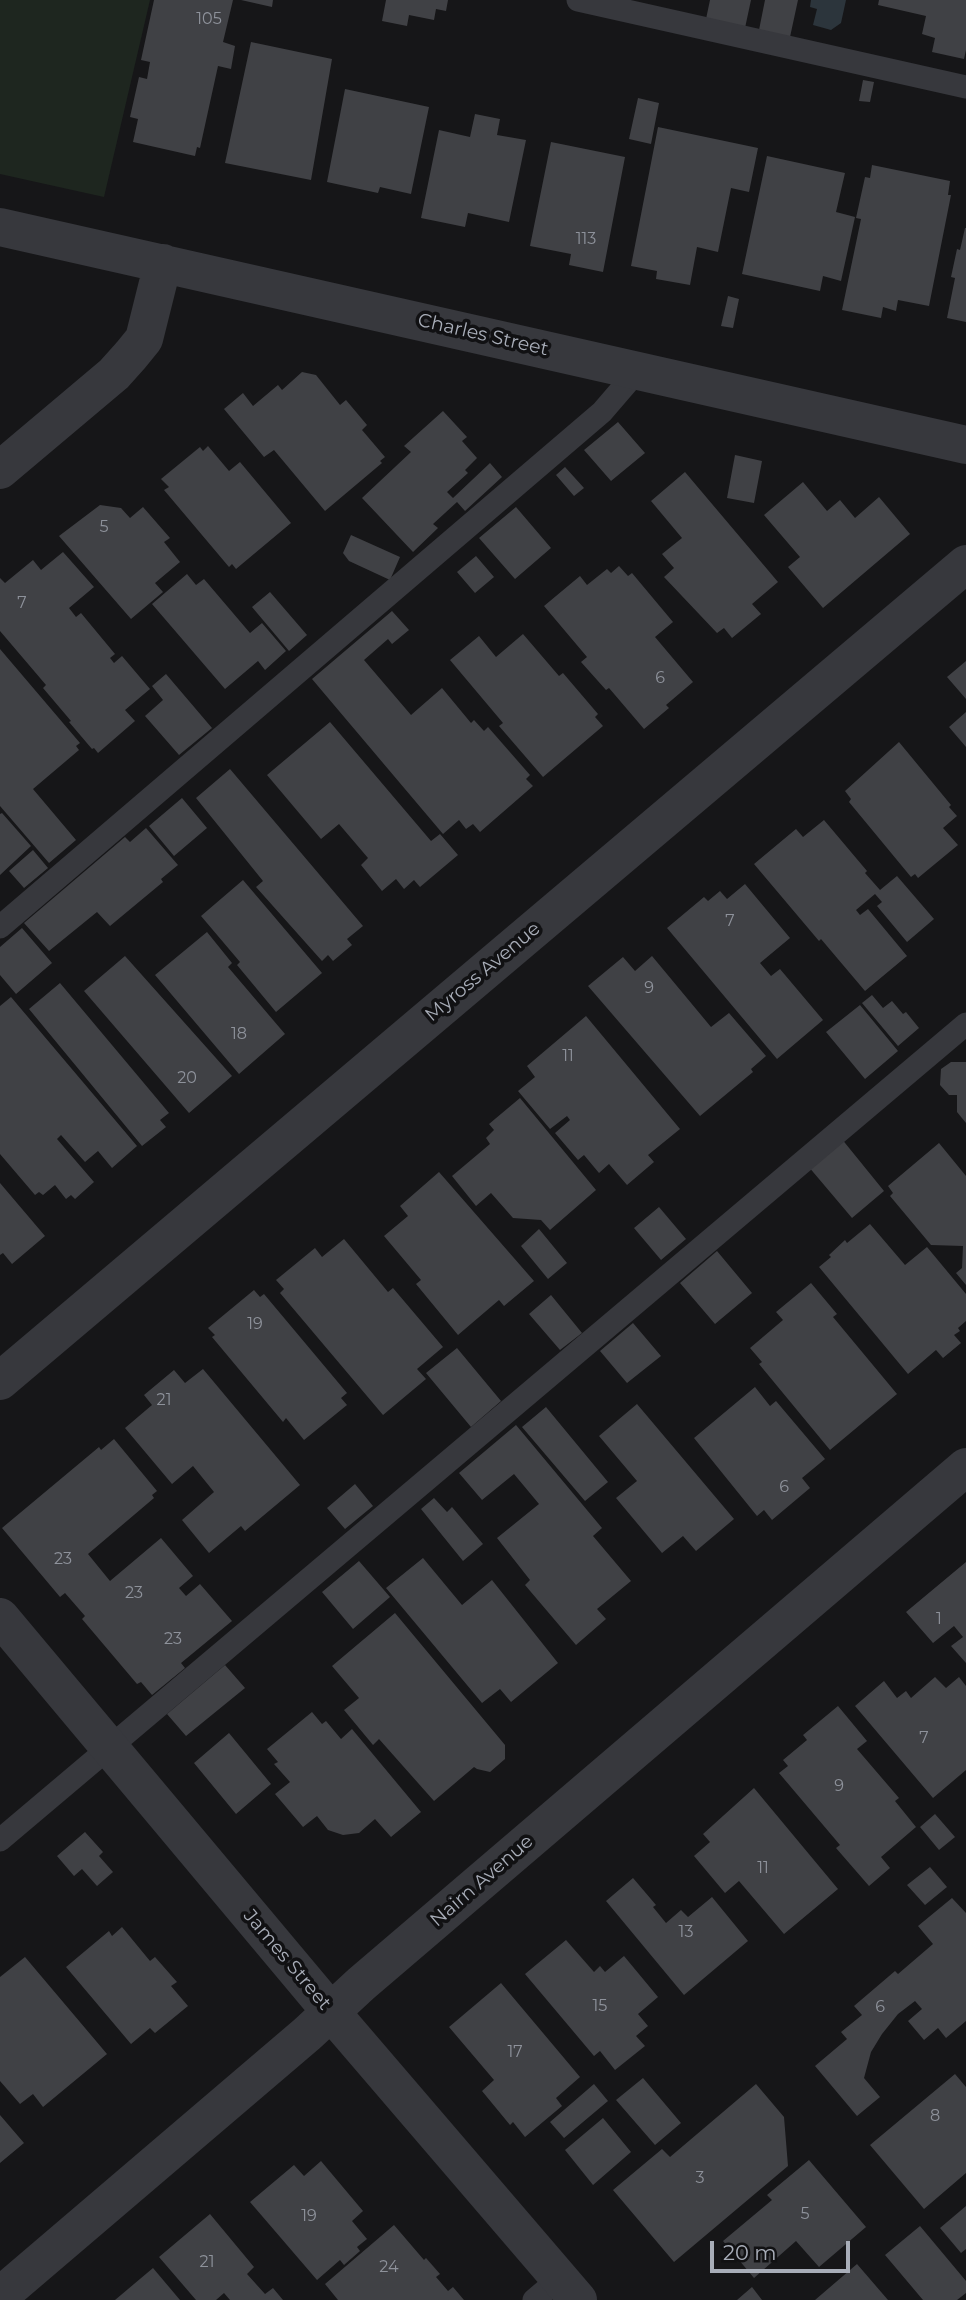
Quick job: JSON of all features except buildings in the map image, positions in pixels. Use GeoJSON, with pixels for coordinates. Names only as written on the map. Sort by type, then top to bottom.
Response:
{"type":"FeatureCollection","features":[{"type":"Feature","properties":{"kind":"street","name":"Charles Street"},"geometry":{"type":"LineString","coordinates":[[0,227],[639,369],[966,445]]}},
{"type":"Feature","properties":{"kind":"street"},"geometry":{"type":"LineString","coordinates":[[0,470],[114,374],[144,339],[163,263]]}},
{"type":"Feature","properties":{"kind":"street","name":"Myross Avenue"},"geometry":{"type":"LineString","coordinates":[[0,1381],[966,564]]}},
{"type":"Feature","properties":{"kind":"street","name":"Nairn Avenue"},"geometry":{"type":"LineString","coordinates":[[0,2296],[966,1468]]}},
{"type":"Feature","properties":{"kind":"street","name":"James Street"},"geometry":{"type":"LineString","coordinates":[[0,1618],[331,2012],[557,2293]]}},
{"type":"Feature","properties":{"kind":"lane"},"geometry":{"type":"LineString","coordinates":[[578,0],[966,87]]}},
{"type":"Feature","properties":{"kind":"lane"},"geometry":{"type":"LineString","coordinates":[[0,928],[602,412],[639,369]]}},
{"type":"Feature","properties":{"kind":"lane"},"geometry":{"type":"LineString","coordinates":[[0,1840],[966,1024]]}},
{"type":"Feature","properties":{"kind":"shaded area"},"geometry":{"type":"Polygon","coordinates":[[[0,0],[150,0],[104,197],[0,174],[0,0]]]}},
{"type":"Feature","properties":{"kind":"shaded area"},"geometry":{"type":"Polygon","coordinates":[[[811,0],[846,0],[841,23],[831,30],[813,25],[817,9],[810,7],[811,0]]]}}]}
